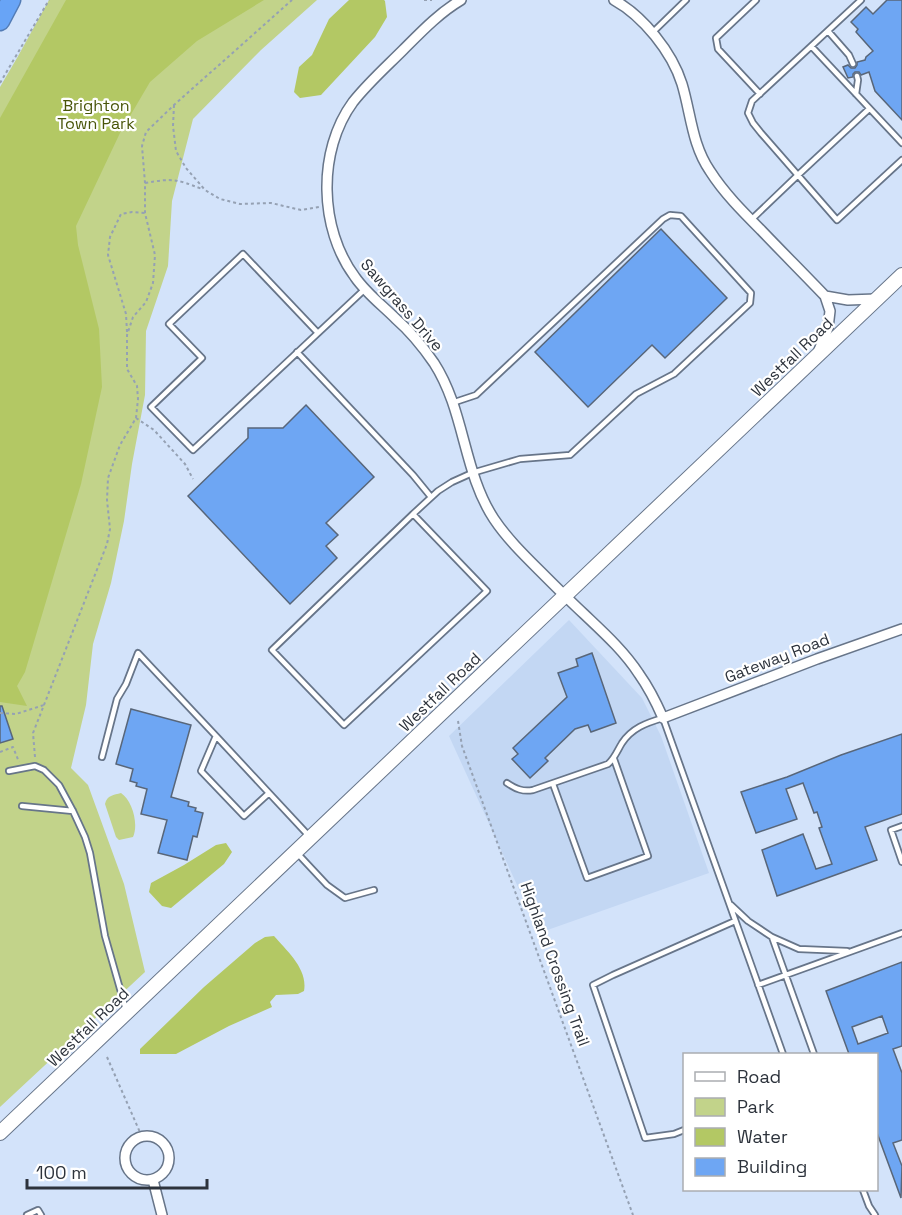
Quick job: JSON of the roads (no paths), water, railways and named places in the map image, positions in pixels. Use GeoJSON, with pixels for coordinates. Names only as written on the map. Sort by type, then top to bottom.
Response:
{"type":"FeatureCollection","features":[{"type":"Feature","properties":{"kind":"highway"},"geometry":{"type":"LineString","coordinates":[[0,21],[11,0]]}},
{"type":"Feature","properties":{"kind":"street","name":"Sawgrass Drive"},"geometry":{"type":"LineString","coordinates":[[461,0],[436,18],[370,82],[352,104],[341,123],[333,145],[327,187],[331,225],[336,243],[354,277],[412,334],[426,351],[443,379],[472,473],[486,507],[496,522],[525,556],[611,639],[638,672],[663,718]]}},
{"type":"Feature","properties":{"kind":"street"},"geometry":{"type":"LineString","coordinates":[[614,0],[652,33],[677,70],[693,136],[709,170],[727,195],[825,296],[830,311],[828,328],[817,357]]}},
{"type":"Feature","properties":{"kind":"street","name":"Westfall Road"},"geometry":{"type":"LineString","coordinates":[[0,1133],[902,275]]}},
{"type":"Feature","properties":{"kind":"street"},"geometry":{"type":"LineString","coordinates":[[825,296],[848,300],[877,299]]}},
{"type":"Feature","properties":{"kind":"street","name":"Gateway Road"},"geometry":{"type":"LineString","coordinates":[[663,718],[902,629]]}},
{"type":"Feature","properties":{"kind":"street"},"geometry":{"type":"LineString","coordinates":[[142,1137],[159,1139],[169,1153],[166,1170],[153,1179],[144,1180],[136,1177],[126,1164],[129,1147],[134,1140],[142,1137]]}},
{"type":"Feature","properties":{"kind":"street"},"geometry":{"type":"LineString","coordinates":[[153,1179],[162,1215]]}},
{"type":"Feature","properties":{"kind":"lane"},"geometry":{"type":"LineString","coordinates":[[652,33],[685,0]]}},
{"type":"Feature","properties":{"kind":"lane"},"geometry":{"type":"LineString","coordinates":[[756,0],[716,38],[718,49],[760,94]]}},
{"type":"Feature","properties":{"kind":"lane"},"geometry":{"type":"LineString","coordinates":[[861,0],[752,101],[748,113],[753,123],[837,220],[902,160]]}},
{"type":"Feature","properties":{"kind":"lane"},"geometry":{"type":"LineString","coordinates":[[828,31],[849,55],[853,64]]}},
{"type":"Feature","properties":{"kind":"lane"},"geometry":{"type":"LineString","coordinates":[[812,47],[902,143]]}},
{"type":"Feature","properties":{"kind":"lane"},"geometry":{"type":"LineString","coordinates":[[856,94],[857,76]]}},
{"type":"Feature","properties":{"kind":"lane"},"geometry":{"type":"LineString","coordinates":[[751,220],[869,109]]}},
{"type":"Feature","properties":{"kind":"lane"},"geometry":{"type":"LineString","coordinates":[[413,514],[487,591],[344,725],[272,650],[413,514],[438,491],[472,473],[502,463],[520,459],[570,455],[636,394],[674,374],[750,303],[752,293],[681,216],[670,215],[663,219],[476,395],[452,403]]}},
{"type":"Feature","properties":{"kind":"lane"},"geometry":{"type":"LineString","coordinates":[[318,333],[243,254],[169,324],[202,358],[151,407],[193,450],[297,352],[318,333],[365,289]]}},
{"type":"Feature","properties":{"kind":"lane"},"geometry":{"type":"LineString","coordinates":[[297,352],[413,475],[431,498]]}},
{"type":"Feature","properties":{"kind":"lane"},"geometry":{"type":"LineString","coordinates":[[102,757],[117,699],[126,684],[138,653],[311,838]]}},
{"type":"Feature","properties":{"kind":"lane"},"geometry":{"type":"LineString","coordinates":[[507,783],[524,791],[533,790],[608,764],[614,759],[628,735],[646,723],[663,718],[783,1053]]}},
{"type":"Feature","properties":{"kind":"lane"},"geometry":{"type":"LineString","coordinates":[[216,736],[201,771],[244,816],[269,793]]}},
{"type":"Feature","properties":{"kind":"lane"},"geometry":{"type":"LineString","coordinates":[[553,784],[587,878],[648,856],[614,759]]}},
{"type":"Feature","properties":{"kind":"lane"},"geometry":{"type":"LineString","coordinates":[[9,771],[35,766],[48,773],[59,785],[73,811],[90,853],[105,936],[127,1013]]}},
{"type":"Feature","properties":{"kind":"lane"},"geometry":{"type":"LineString","coordinates":[[22,806],[73,811]]}},
{"type":"Feature","properties":{"kind":"lane"},"geometry":{"type":"LineString","coordinates":[[902,826],[891,830],[902,862]]}},
{"type":"Feature","properties":{"kind":"lane"},"geometry":{"type":"LineString","coordinates":[[297,852],[327,885],[345,898],[374,890]]}},
{"type":"Feature","properties":{"kind":"lane"},"geometry":{"type":"LineString","coordinates":[[729,903],[748,921],[772,937],[799,949],[850,952]]}},
{"type":"Feature","properties":{"kind":"lane"},"geometry":{"type":"LineString","coordinates":[[683,1130],[645,1138],[593,985],[735,921]]}},
{"type":"Feature","properties":{"kind":"lane"},"geometry":{"type":"LineString","coordinates":[[758,984],[902,933]]}},
{"type":"Feature","properties":{"kind":"lane"},"geometry":{"type":"LineString","coordinates":[[772,937],[814,1053]]}},
{"type":"Feature","properties":{"kind":"lane"},"geometry":{"type":"LineString","coordinates":[[863,1191],[875,1215]]}},
{"type":"Feature","properties":{"kind":"lane"},"geometry":{"type":"LineString","coordinates":[[27,1215],[38,1210],[41,1215]]}},
{"type":"Feature","properties":{"kind":"water"},"geometry":{"type":"Polygon","coordinates":[[[66,0],[264,0],[197,41],[150,82],[120,133],[76,226],[78,245],[99,329],[102,387],[81,484],[25,672],[17,686],[27,706],[0,702],[0,118],[66,0]]]}},
{"type":"Feature","properties":{"kind":"water"},"geometry":{"type":"Polygon","coordinates":[[[349,0],[384,0],[387,17],[375,37],[321,95],[300,98],[294,92],[299,67],[312,55],[329,19],[349,0]]]}},
{"type":"Feature","properties":{"kind":"water"},"geometry":{"type":"Polygon","coordinates":[[[226,843],[232,852],[224,864],[171,908],[162,906],[149,892],[151,883],[216,845],[226,843]]]}},
{"type":"Feature","properties":{"kind":"water"},"geometry":{"type":"Polygon","coordinates":[[[274,936],[300,968],[304,991],[298,994],[276,995],[270,1002],[272,1007],[229,1026],[176,1054],[140,1054],[140,1049],[204,987],[255,943],[265,937],[274,936]]]}},
{"type":"Feature","properties":{"kind":"park label","name":"Brighton Town Park"},"geometry":{"type":"Point","coordinates":[96,114]}}]}
